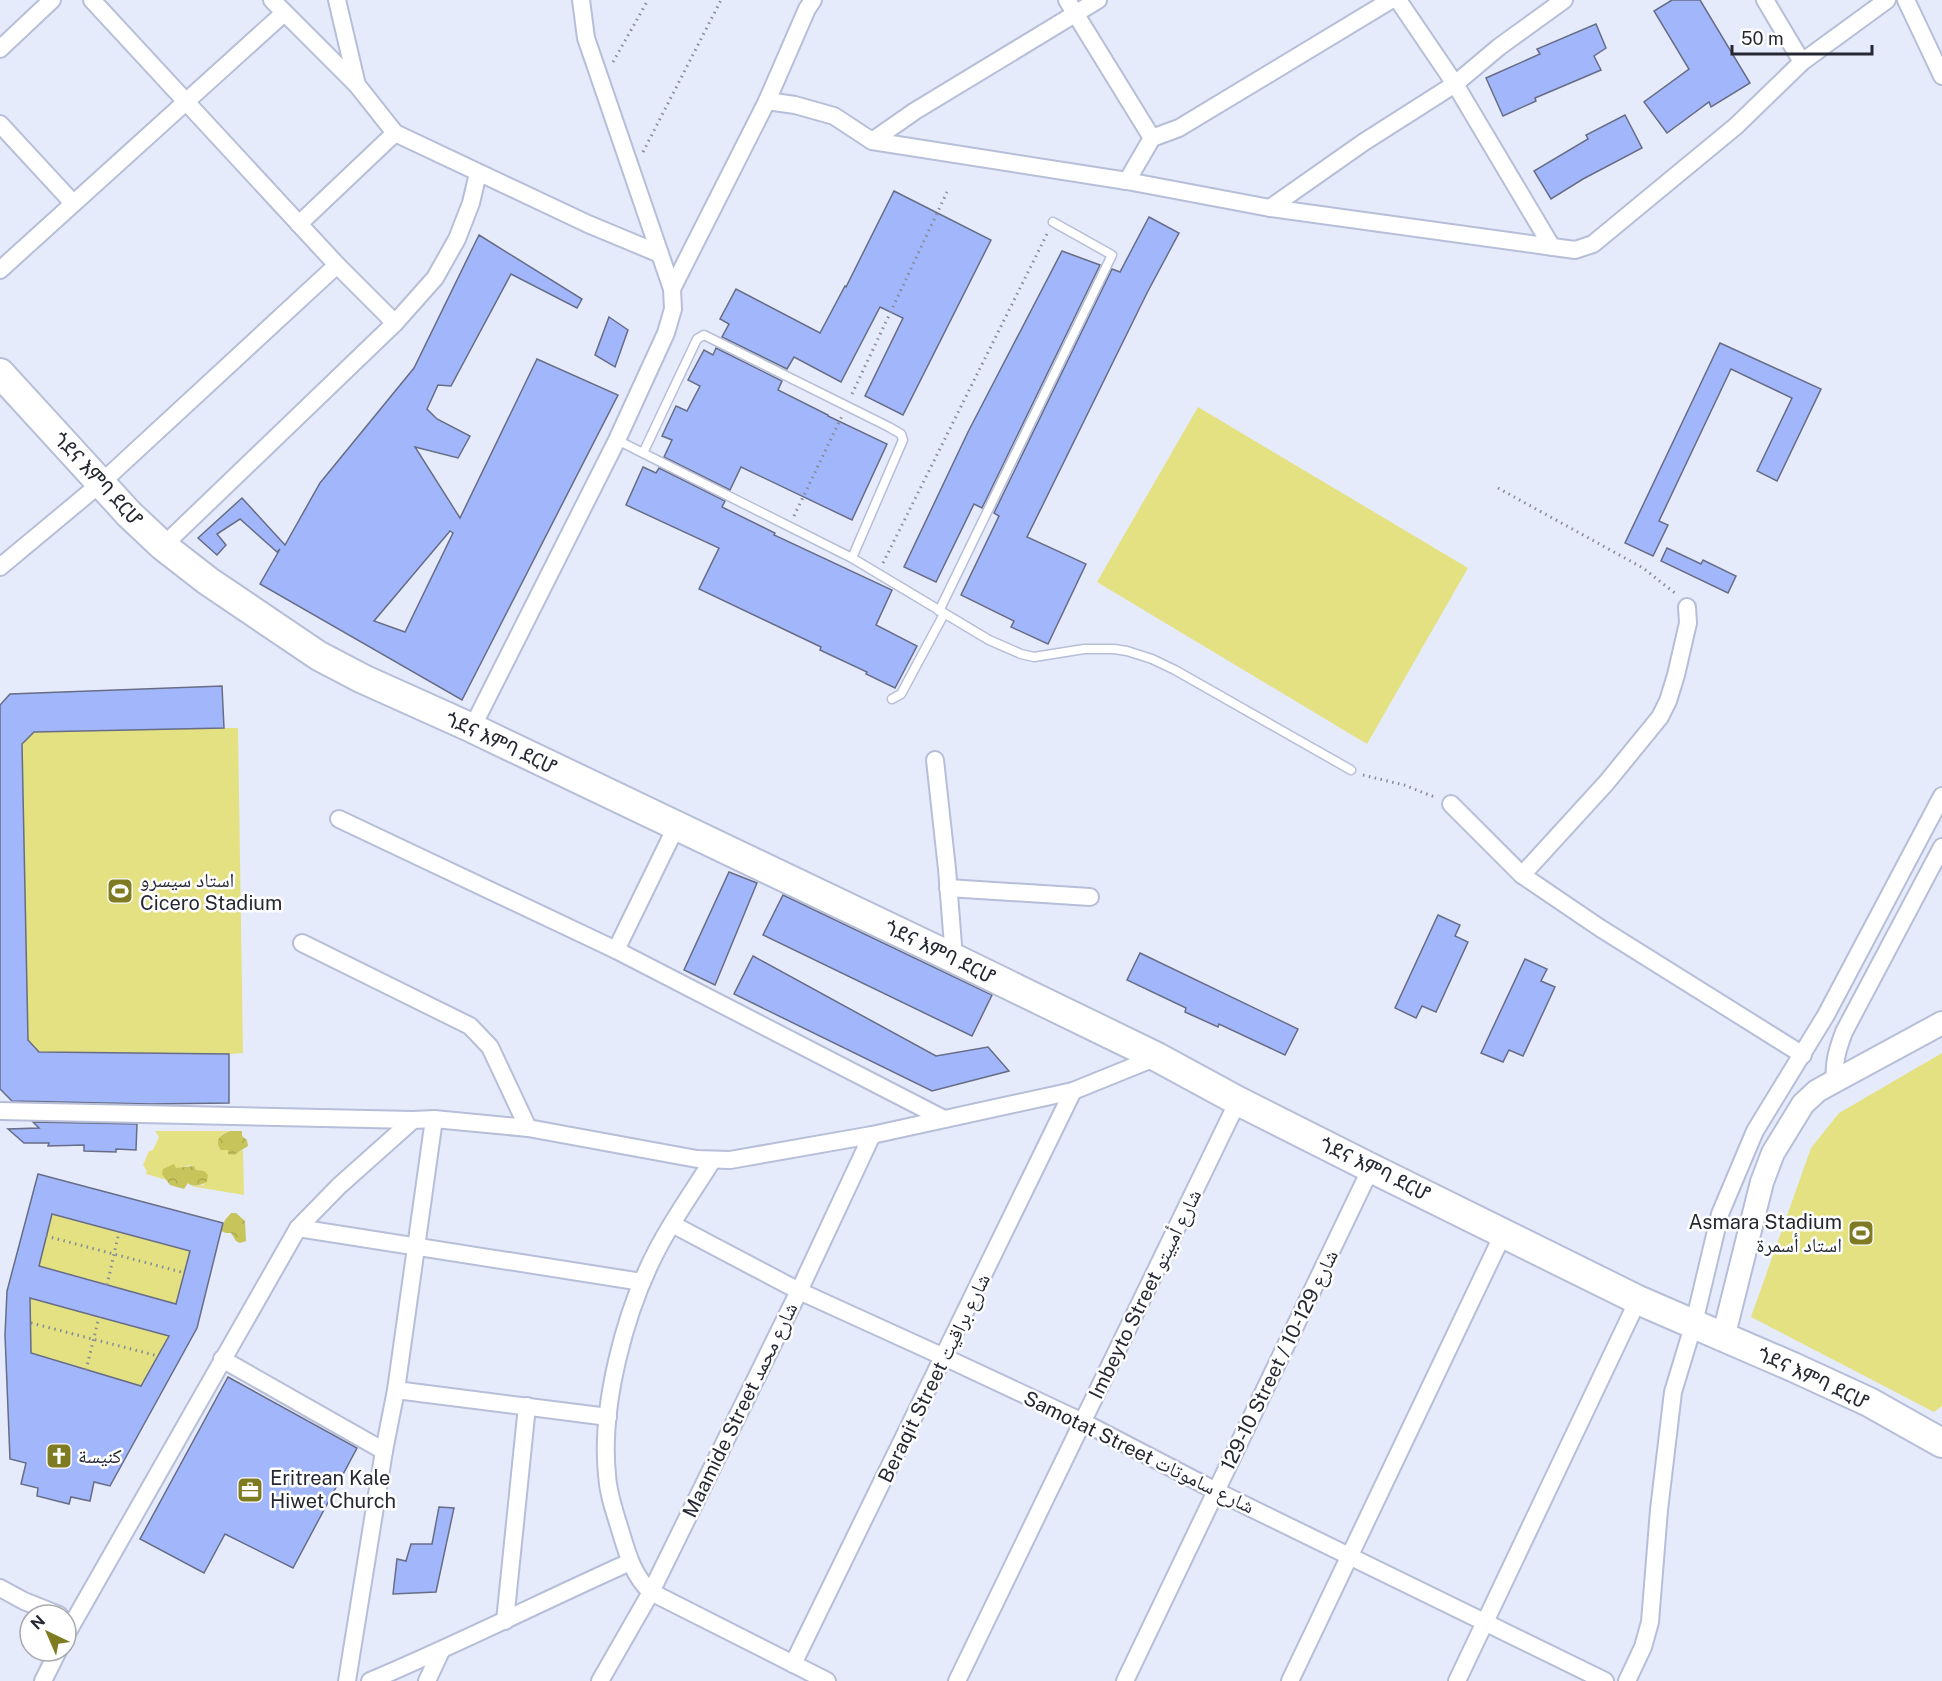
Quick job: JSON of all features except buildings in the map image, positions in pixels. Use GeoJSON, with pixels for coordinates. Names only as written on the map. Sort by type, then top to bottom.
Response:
{"type":"FeatureCollection","features":[{"type":"Feature","properties":{"kind":"highway","name":"ጎደና እምባ ደርሆ"},"geometry":{"type":"LineString","coordinates":[[0,373],[129,514],[163,546],[208,581],[319,656],[363,679],[472,728],[954,958],[1157,1057],[1238,1101],[1638,1300],[1869,1402],[1942,1443]]}},
{"type":"Feature","properties":{"kind":"street"},"geometry":{"type":"LineString","coordinates":[[0,49],[52,0]]}},
{"type":"Feature","properties":{"kind":"street"},"geometry":{"type":"LineString","coordinates":[[92,0],[337,265],[395,324]]}},
{"type":"Feature","properties":{"kind":"street"},"geometry":{"type":"LineString","coordinates":[[272,0],[357,86],[395,133],[588,224],[660,254]]}},
{"type":"Feature","properties":{"kind":"street"},"geometry":{"type":"LineString","coordinates":[[337,0],[357,86]]}},
{"type":"Feature","properties":{"kind":"street"},"geometry":{"type":"LineString","coordinates":[[472,728],[617,440],[666,333],[673,309],[672,289],[586,38],[580,0]]}},
{"type":"Feature","properties":{"kind":"street"},"geometry":{"type":"LineString","coordinates":[[672,289],[766,101],[813,0]]}},
{"type":"Feature","properties":{"kind":"street"},"geometry":{"type":"LineString","coordinates":[[872,141],[1072,7],[1098,0]]}},
{"type":"Feature","properties":{"kind":"street"},"geometry":{"type":"LineString","coordinates":[[1127,181],[1152,138],[1179,128],[1391,0]]}},
{"type":"Feature","properties":{"kind":"street"},"geometry":{"type":"LineString","coordinates":[[1398,0],[1455,84],[1552,247]]}},
{"type":"Feature","properties":{"kind":"street"},"geometry":{"type":"LineString","coordinates":[[1270,208],[1364,142],[1455,84],[1499,47],[1564,0]]}},
{"type":"Feature","properties":{"kind":"street"},"geometry":{"type":"LineString","coordinates":[[1765,0],[1802,62]]}},
{"type":"Feature","properties":{"kind":"street"},"geometry":{"type":"LineString","coordinates":[[766,101],[795,105],[834,116],[872,141],[1127,181],[1270,208],[1575,250],[1593,244],[1736,126],[1802,62],[1887,0]]}},
{"type":"Feature","properties":{"kind":"street"},"geometry":{"type":"LineString","coordinates":[[1906,0],[1942,76]]}},
{"type":"Feature","properties":{"kind":"street"},"geometry":{"type":"LineString","coordinates":[[1072,7],[1152,138]]}},
{"type":"Feature","properties":{"kind":"street"},"geometry":{"type":"LineString","coordinates":[[0,270],[284,13]]}},
{"type":"Feature","properties":{"kind":"street"},"geometry":{"type":"LineString","coordinates":[[0,124],[73,203]]}},
{"type":"Feature","properties":{"kind":"street"},"geometry":{"type":"LineString","coordinates":[[299,224],[395,133]]}},
{"type":"Feature","properties":{"kind":"street"},"geometry":{"type":"LineString","coordinates":[[163,546],[395,324],[435,278],[457,239],[471,203],[478,173]]}},
{"type":"Feature","properties":{"kind":"street"},"geometry":{"type":"LineString","coordinates":[[0,567],[101,483],[337,265]]}},
{"type":"Feature","properties":{"kind":"street"},"geometry":{"type":"LineString","coordinates":[[1522,875],[1607,782],[1660,717],[1676,675],[1688,623],[1687,607]]}},
{"type":"Feature","properties":{"kind":"street"},"geometry":{"type":"LineString","coordinates":[[935,760],[954,958]]}},
{"type":"Feature","properties":{"kind":"street"},"geometry":{"type":"LineString","coordinates":[[1627,1681],[1643,1647],[1650,1622],[1659,1510],[1673,1392],[1694,1323],[1720,1214],[1755,1131],[1826,1015],[1942,796]]}},
{"type":"Feature","properties":{"kind":"street"},"geometry":{"type":"LineString","coordinates":[[1451,804],[1522,875],[1600,928],[1803,1055]]}},
{"type":"Feature","properties":{"kind":"street"},"geometry":{"type":"LineString","coordinates":[[339,819],[616,950],[944,1119]]}},
{"type":"Feature","properties":{"kind":"street"},"geometry":{"type":"LineString","coordinates":[[616,950],[676,827]]}},
{"type":"Feature","properties":{"kind":"street"},"geometry":{"type":"LineString","coordinates":[[1835,1081],[1833,1068],[1844,1032],[1942,847]]}},
{"type":"Feature","properties":{"kind":"street"},"geometry":{"type":"LineString","coordinates":[[948,888],[1090,897]]}},
{"type":"Feature","properties":{"kind":"street"},"geometry":{"type":"LineString","coordinates":[[302,944],[470,1026],[490,1047],[528,1128]]}},
{"type":"Feature","properties":{"kind":"street"},"geometry":{"type":"LineString","coordinates":[[1723,1338],[1754,1210],[1773,1153],[1803,1104],[1817,1091],[1942,1023]]}},
{"type":"Feature","properties":{"kind":"street"},"geometry":{"type":"LineString","coordinates":[[0,1111],[434,1119],[528,1128],[712,1161],[730,1160],[872,1135],[1073,1091],[1157,1057]]}},
{"type":"Feature","properties":{"kind":"street","name":"Beraqit Street شارع براقيت"},"geometry":{"type":"LineString","coordinates":[[794,1664],[1073,1091]]}},
{"type":"Feature","properties":{"kind":"street","name":"Imbeyto Street شارع أمبيتو"},"geometry":{"type":"LineString","coordinates":[[957,1681],[1238,1101]]}},
{"type":"Feature","properties":{"kind":"street"},"geometry":{"type":"LineString","coordinates":[[346,1681],[396,1390],[434,1119]]}},
{"type":"Feature","properties":{"kind":"street"},"geometry":{"type":"LineString","coordinates":[[77,1603],[298,1228],[339,1185],[413,1120]]}},
{"type":"Feature","properties":{"kind":"street","name":"Maamide Street شارع محمد"},"geometry":{"type":"LineString","coordinates":[[600,1681],[651,1592],[799,1291],[872,1135]]}},
{"type":"Feature","properties":{"kind":"street"},"geometry":{"type":"LineString","coordinates":[[712,1161],[657,1249],[642,1282],[624,1335],[608,1417],[606,1454],[610,1497],[630,1562],[643,1584],[651,1592],[827,1681]]}},
{"type":"Feature","properties":{"kind":"street","name":"129-10 Street / شارع 129-10"},"geometry":{"type":"LineString","coordinates":[[1125,1681],[1371,1168]]}},
{"type":"Feature","properties":{"kind":"street","name":"Samotat Street شارع ساموتات"},"geometry":{"type":"LineString","coordinates":[[672,1224],[799,1291],[1083,1422],[1216,1491],[1605,1681]]}},
{"type":"Feature","properties":{"kind":"street"},"geometry":{"type":"LineString","coordinates":[[298,1228],[642,1282]]}},
{"type":"Feature","properties":{"kind":"street"},"geometry":{"type":"LineString","coordinates":[[1290,1681],[1504,1232]]}},
{"type":"Feature","properties":{"kind":"street"},"geometry":{"type":"LineString","coordinates":[[1457,1681],[1638,1300]]}},
{"type":"Feature","properties":{"kind":"street"},"geometry":{"type":"LineString","coordinates":[[222,1359],[384,1451]]}},
{"type":"Feature","properties":{"kind":"street"},"geometry":{"type":"LineString","coordinates":[[396,1390],[608,1417]]}},
{"type":"Feature","properties":{"kind":"street"},"geometry":{"type":"LineString","coordinates":[[504,1621],[526,1406]]}},
{"type":"Feature","properties":{"kind":"street"},"geometry":{"type":"LineString","coordinates":[[370,1681],[441,1651],[630,1562]]}},
{"type":"Feature","properties":{"kind":"street"},"geometry":{"type":"LineString","coordinates":[[0,1588],[28,1603]]}},
{"type":"Feature","properties":{"kind":"street"},"geometry":{"type":"LineString","coordinates":[[427,1681],[441,1651]]}},
{"type":"Feature","properties":{"kind":"street"},"geometry":{"type":"LineString","coordinates":[[43,1681],[52,1663]]}},
{"type":"Feature","properties":{"kind":"lane"},"geometry":{"type":"LineString","coordinates":[[892,699],[901,694],[1112,255],[1053,222]]}},
{"type":"Feature","properties":{"kind":"lane"},"geometry":{"type":"LineString","coordinates":[[643,453],[697,339],[704,335],[895,430],[901,434],[903,440],[852,558]]}},
{"type":"Feature","properties":{"kind":"lane"},"geometry":{"type":"LineString","coordinates":[[617,440],[852,558],[989,640],[1034,657],[1099,648],[1127,651],[1152,659],[1351,770]]}},
{"type":"Feature","properties":{"kind":"path"},"geometry":{"type":"LineString","coordinates":[[601,85],[648,0]]}},
{"type":"Feature","properties":{"kind":"path"},"geometry":{"type":"LineString","coordinates":[[632,175],[721,0]]}},
{"type":"Feature","properties":{"kind":"path"},"geometry":{"type":"LineString","coordinates":[[789,525],[947,192]]}},
{"type":"Feature","properties":{"kind":"path"},"geometry":{"type":"LineString","coordinates":[[878,573],[1053,222]]}},
{"type":"Feature","properties":{"kind":"path"},"geometry":{"type":"LineString","coordinates":[[1498,488],[1643,568],[1675,592],[1687,607]]}},
{"type":"Feature","properties":{"kind":"path"},"geometry":{"type":"LineString","coordinates":[[1351,770],[1366,777],[1414,788],[1451,804]]}},
{"type":"Feature","properties":{"kind":"path"},"geometry":{"type":"LineString","coordinates":[[107,1285],[119,1232]]}},
{"type":"Feature","properties":{"kind":"path"},"geometry":{"type":"LineString","coordinates":[[46,1236],[185,1273]]}},
{"type":"Feature","properties":{"kind":"path"},"geometry":{"type":"LineString","coordinates":[[86,1370],[99,1317]]}},
{"type":"Feature","properties":{"kind":"path"},"geometry":{"type":"LineString","coordinates":[[31,1323],[158,1356]]}},
{"type":"Feature","properties":{"kind":"shaded area"},"geometry":{"type":"Polygon","coordinates":[[[1198,407],[1468,568],[1367,744],[1097,582],[1198,407]]]}},
{"type":"Feature","properties":{"kind":"shaded area","name":"استاد سيسرو Cicero Stadium"},"geometry":{"type":"Polygon","coordinates":[[[222,686],[224,728],[238,728],[243,1053],[229,1054],[229,1103],[17,1106],[0,1089],[0,705],[10,694],[222,686]]]}},
{"type":"Feature","properties":{"kind":"shaded area","name":"Asmara Stadium استاد أسمرة"},"geometry":{"type":"Polygon","coordinates":[[[1942,1053],[1942,1406],[1934,1412],[1751,1317],[1811,1148],[1839,1113],[1942,1053]]]}},
{"type":"Feature","properties":{"kind":"shaded area"},"geometry":{"type":"Polygon","coordinates":[[[155,1131],[229,1131],[221,1135],[228,1150],[238,1152],[243,1150],[244,1195],[190,1186],[204,1185],[196,1170],[189,1165],[165,1177],[167,1180],[146,1174],[147,1171],[143,1165],[159,1137],[155,1131]]]}},
{"type":"Feature","properties":{"kind":"shaded area"},"geometry":{"type":"Polygon","coordinates":[[[52,1214],[190,1251],[176,1304],[39,1266],[52,1214]]]}},
{"type":"Feature","properties":{"kind":"shaded area"},"geometry":{"type":"Polygon","coordinates":[[[30,1298],[169,1336],[141,1386],[31,1353],[30,1298]]]}},
{"type":"Feature","properties":{"kind":"green space"},"geometry":{"type":"Polygon","coordinates":[[[230,1131],[242,1131],[242,1136],[247,1140],[248,1146],[234,1155],[228,1154],[228,1150],[221,1150],[218,1143],[221,1136],[230,1131]]]}},
{"type":"Feature","properties":{"kind":"green space"},"geometry":{"type":"Polygon","coordinates":[[[174,1164],[176,1168],[194,1166],[196,1170],[204,1171],[208,1175],[207,1181],[198,1185],[188,1183],[184,1189],[170,1185],[162,1174],[163,1169],[174,1164]]]}},
{"type":"Feature","properties":{"kind":"green space"},"geometry":{"type":"Polygon","coordinates":[[[231,1213],[236,1213],[245,1221],[246,1241],[240,1243],[231,1233],[221,1231],[225,1220],[231,1213]]]}},
{"type":"Feature","properties":{"kind":"place","name":"استاد سيسرو Cicero Stadium"},"geometry":{"type":"Point","coordinates":[120,891]}},
{"type":"Feature","properties":{"kind":"place","name":"Asmara Stadium استاد أسمرة"},"geometry":{"type":"Point","coordinates":[1861,1233]}},
{"type":"Feature","properties":{"kind":"place","name":"كنيسة"},"geometry":{"type":"Point","coordinates":[59,1456]}},
{"type":"Feature","properties":{"kind":"place","name":"Eritrean Kale Hiwet Church"},"geometry":{"type":"Point","coordinates":[250,1490]}}]}
